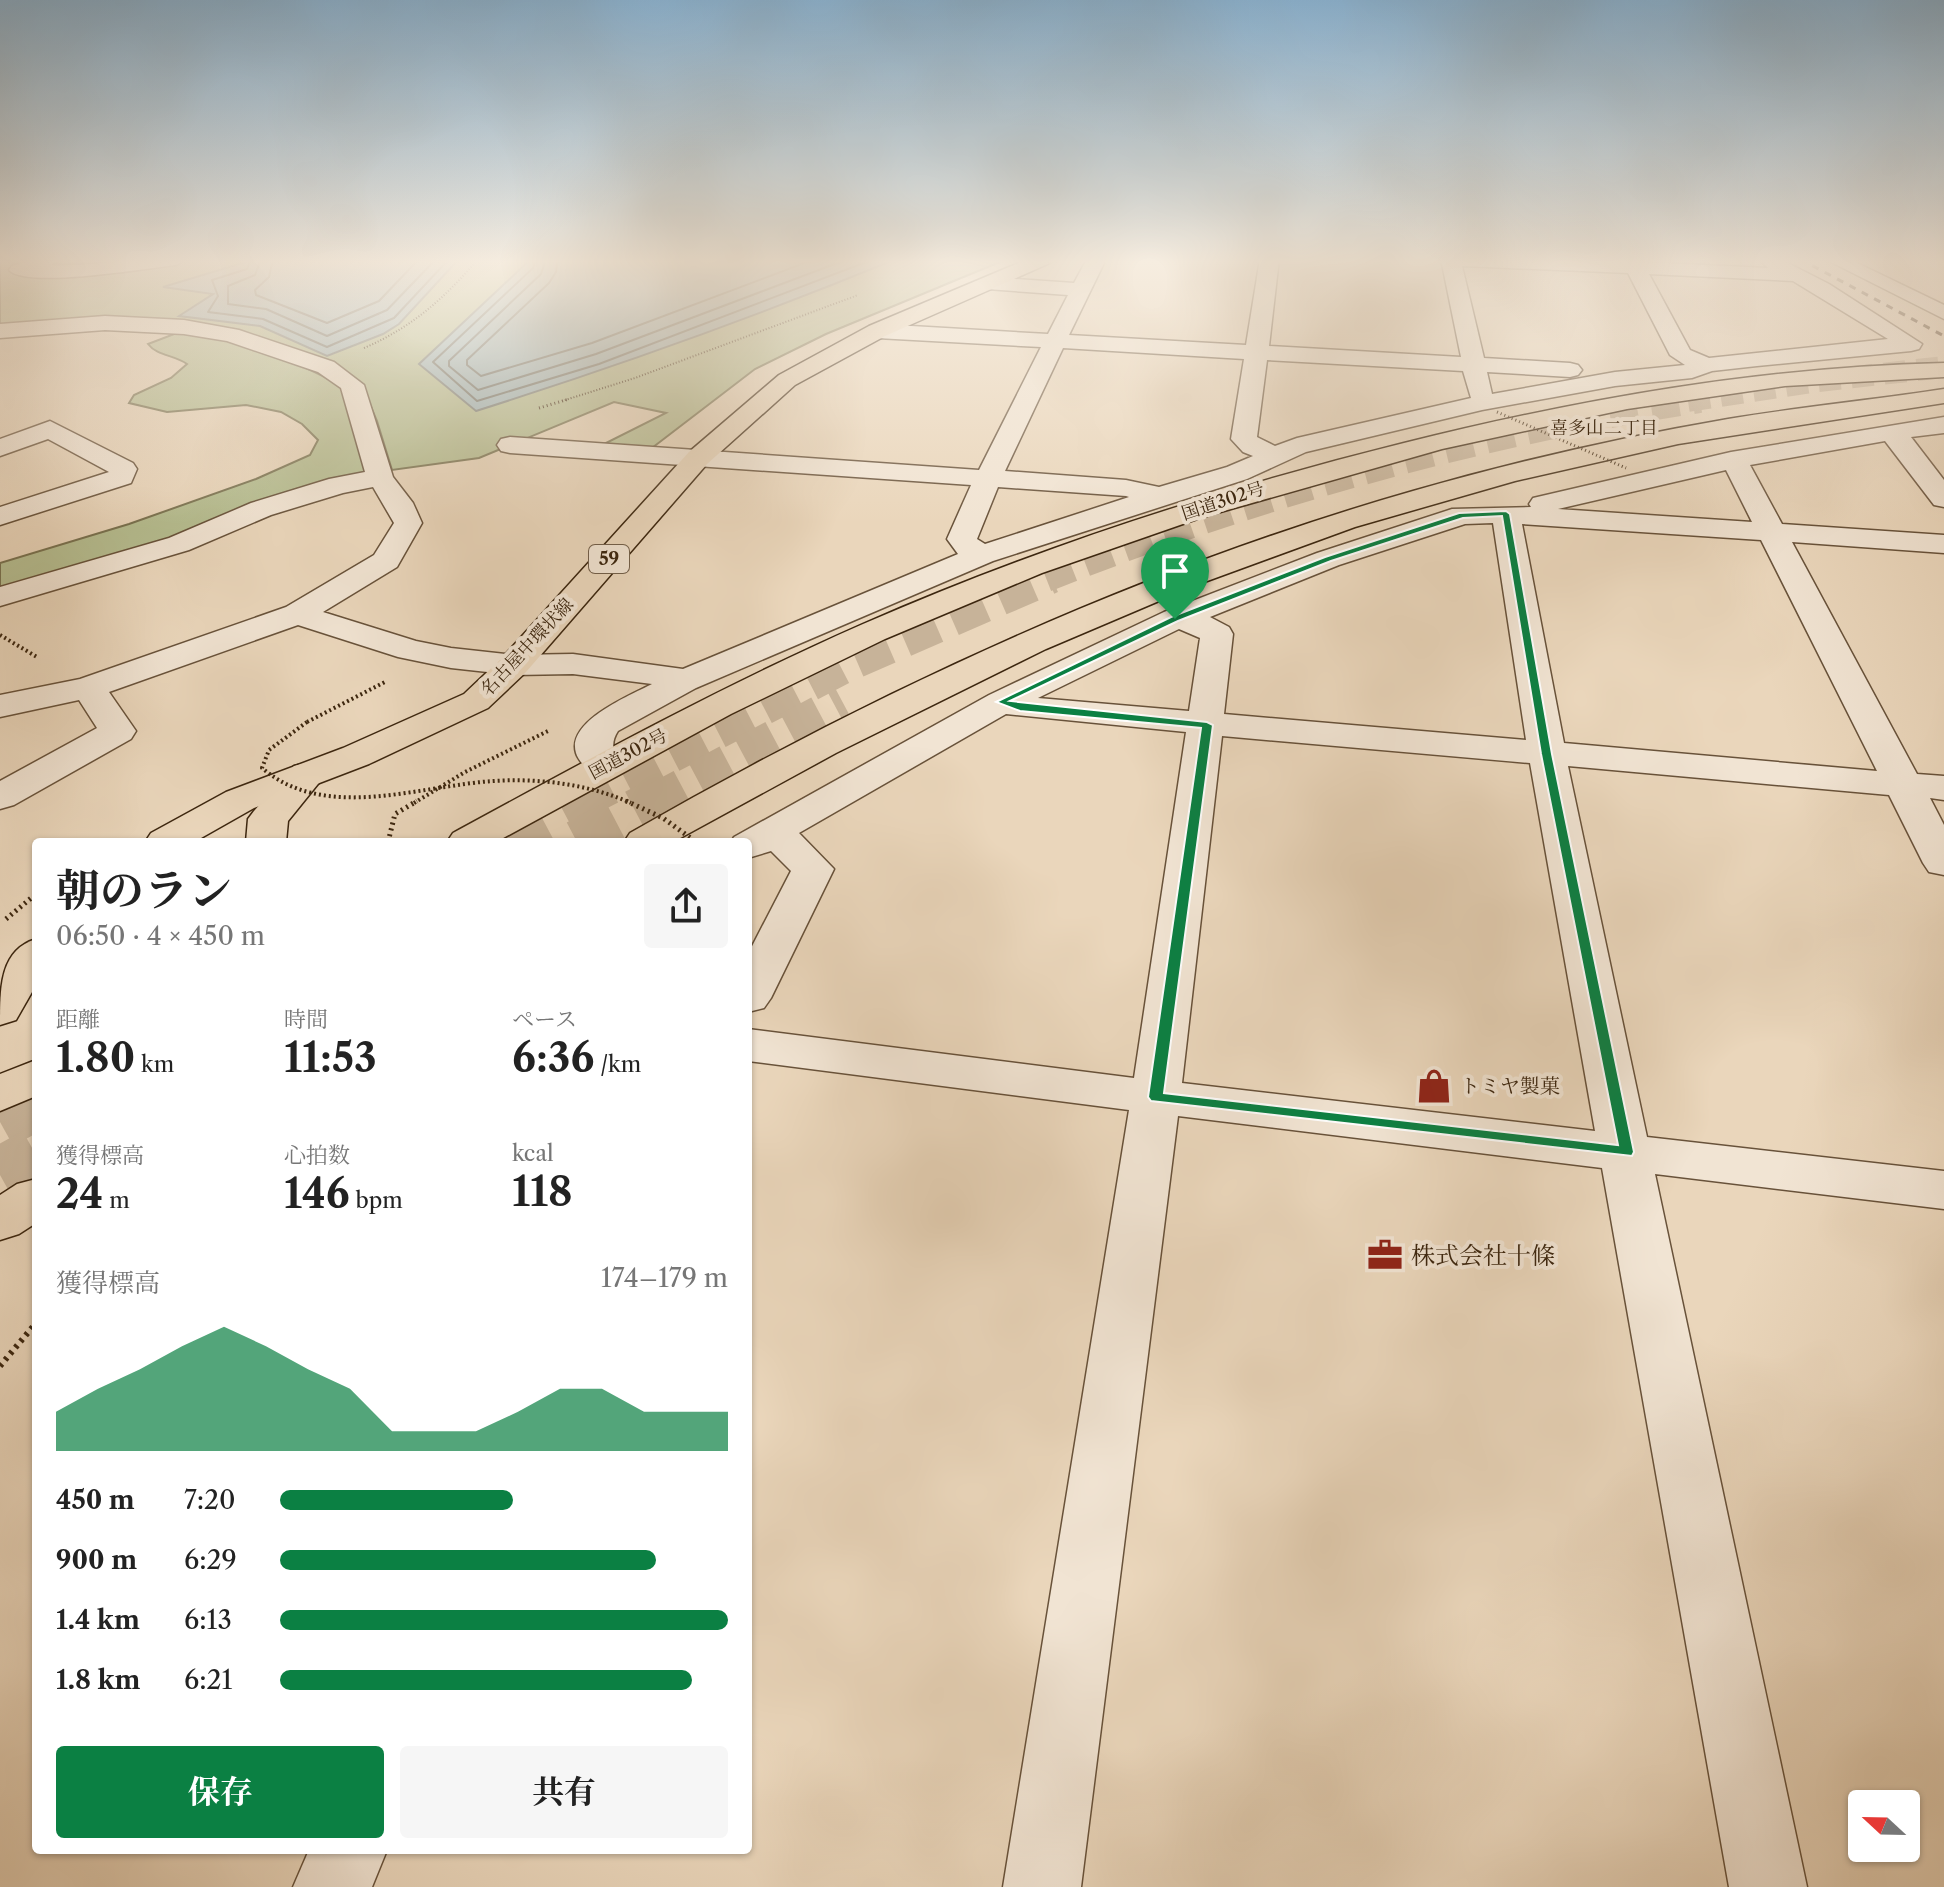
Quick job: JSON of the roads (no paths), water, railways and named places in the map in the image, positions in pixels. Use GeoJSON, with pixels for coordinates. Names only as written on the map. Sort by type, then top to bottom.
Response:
{"type":"FeatureCollection","features":[{"type":"Feature","properties":{"kind":"main road","name":"名古屋中環状線"},"geometry":{"type":"LineString","coordinates":[[172,838],[240,800],[356,756],[476,701],[514,665],[698,458],[787,380],[848,347]]}},
{"type":"Feature","properties":{"kind":"main road","name":"国道302号"},"geometry":{"type":"LineString","coordinates":[[474,838],[604,766],[875,631],[1008,576],[1191,511],[1312,474],[1475,433],[1621,404],[1769,381],[1856,372],[1944,370]]}},
{"type":"Feature","properties":{"kind":"main road"},"geometry":{"type":"LineString","coordinates":[[651,838],[837,738],[1005,654],[1267,547],[1504,476],[1704,431],[1944,396]]}},
{"type":"Feature","properties":{"kind":"main road"},"geometry":{"type":"LineString","coordinates":[[266,838],[268,819],[307,774]]}},
{"type":"Feature","properties":{"kind":"main road"},"geometry":{"type":"LineString","coordinates":[[0,1010],[23,966],[32,956]]}},
{"type":"Feature","properties":{"kind":"main road"},"geometry":{"type":"LineString","coordinates":[[0,1094],[32,1078]]}},
{"type":"Feature","properties":{"kind":"main road"},"geometry":{"type":"LineString","coordinates":[[0,1220],[32,1200]]}},
{"type":"Feature","properties":{"kind":"street"},"geometry":{"type":"LineString","coordinates":[[0,706],[88,688],[297,614],[386,561],[408,523],[399,503],[380,478],[352,385],[326,367],[266,347]]}},
{"type":"Feature","properties":{"kind":"street"},"geometry":{"type":"LineString","coordinates":[[982,555],[966,546],[962,539],[1051,347]]}},
{"type":"Feature","properties":{"kind":"street"},"geometry":{"type":"LineString","coordinates":[[1166,347],[1583,370],[1615,379]]}},
{"type":"Feature","properties":{"kind":"street"},"geometry":{"type":"LineString","coordinates":[[1258,347],[1244,439],[1252,446],[1275,455]]}},
{"type":"Feature","properties":{"kind":"street"},"geometry":{"type":"LineString","coordinates":[[1468,347],[1489,407]]}},
{"type":"Feature","properties":{"kind":"street"},"geometry":{"type":"LineString","coordinates":[[1677,347],[1681,355],[1699,368],[1769,381]]}},
{"type":"Feature","properties":{"kind":"street"},"geometry":{"type":"LineString","coordinates":[[604,766],[594,752],[595,738],[604,724],[684,681],[982,555],[1237,473],[1297,446],[1615,379],[1884,347]]}},
{"type":"Feature","properties":{"kind":"street"},"geometry":{"type":"LineString","coordinates":[[1794,446],[1799,416]]}},
{"type":"Feature","properties":{"kind":"street"},"geometry":{"type":"LineString","coordinates":[[0,421],[50,429],[123,469],[121,477],[0,516]]}},
{"type":"Feature","properties":{"kind":"street"},"geometry":{"type":"LineString","coordinates":[[1506,514],[1794,446],[1944,425]]}},
{"type":"Feature","properties":{"kind":"street"},"geometry":{"type":"LineString","coordinates":[[0,448],[50,429]]}},
{"type":"Feature","properties":{"kind":"street"},"geometry":{"type":"LineString","coordinates":[[1887,432],[1897,437],[1944,499]]}},
{"type":"Feature","properties":{"kind":"street"},"geometry":{"type":"LineString","coordinates":[[510,445],[1126,488],[1159,496]]}},
{"type":"Feature","properties":{"kind":"street"},"geometry":{"type":"LineString","coordinates":[[1731,460],[1774,533],[1944,863]]}},
{"type":"Feature","properties":{"kind":"street"},"geometry":{"type":"LineString","coordinates":[[0,597],[179,544],[261,509],[339,485],[380,478]]}},
{"type":"Feature","properties":{"kind":"street"},"geometry":{"type":"LineString","coordinates":[[1506,514],[1547,754],[1768,1887]]}},
{"type":"Feature","properties":{"kind":"street"},"geometry":{"type":"LineString","coordinates":[[758,840],[1001,702],[1175,619],[1328,559],[1462,515],[1506,514],[1944,544]]}},
{"type":"Feature","properties":{"kind":"street"},"geometry":{"type":"LineString","coordinates":[[297,614],[410,650],[514,665],[573,664],[671,676],[684,681]]}},
{"type":"Feature","properties":{"kind":"street"},"geometry":{"type":"LineString","coordinates":[[1042,1887],[1156,1097],[1217,634],[1196,622],[1175,619]]}},
{"type":"Feature","properties":{"kind":"street"},"geometry":{"type":"LineString","coordinates":[[0,797],[118,731],[88,688]]}},
{"type":"Feature","properties":{"kind":"street"},"geometry":{"type":"LineString","coordinates":[[1001,702],[1020,707],[1207,725],[1944,788]]}},
{"type":"Feature","properties":{"kind":"street"},"geometry":{"type":"LineString","coordinates":[[752,990],[813,869],[785,842],[758,840]]}},
{"type":"Feature","properties":{"kind":"street"},"geometry":{"type":"LineString","coordinates":[[752,1046],[1156,1097],[1944,1190]]}},
{"type":"Feature","properties":{"kind":"street"},"geometry":{"type":"LineString","coordinates":[[332,1887],[347,1854]]}},
{"type":"Feature","properties":{"kind":"water"},"geometry":{"type":"Polygon","coordinates":[[[307,347],[350,347],[327,356],[307,347]]]}},
{"type":"Feature","properties":{"kind":"water"},"geometry":{"type":"Polygon","coordinates":[[[437,347],[667,347],[476,411],[419,364],[437,347]]]}},
{"type":"Feature","properties":{"kind":"tunnel"},"geometry":{"type":"LineString","coordinates":[[1688,401],[1818,381],[1944,367]]}},
{"type":"Feature","properties":{"kind":"tunnel"},"geometry":{"type":"LineString","coordinates":[[1688,401],[1700,399]]}},
{"type":"Feature","properties":{"kind":"tunnel"},"geometry":{"type":"LineString","coordinates":[[1049,577],[1205,520],[1367,470],[1533,429],[1688,401]]}},
{"type":"Feature","properties":{"kind":"tunnel"},"geometry":{"type":"LineString","coordinates":[[579,803],[848,664],[1049,577]]}},
{"type":"Feature","properties":{"kind":"tunnel"},"geometry":{"type":"LineString","coordinates":[[651,803],[842,701]]}},
{"type":"Feature","properties":{"kind":"tunnel"},"geometry":{"type":"LineString","coordinates":[[513,838],[582,801]]}},
{"type":"Feature","properties":{"kind":"tunnel"},"geometry":{"type":"LineString","coordinates":[[585,838],[655,801]]}},
{"type":"Feature","properties":{"kind":"tunnel"},"geometry":{"type":"LineString","coordinates":[[0,1122],[32,1104]]}},
{"type":"Feature","properties":{"kind":"tunnel"},"geometry":{"type":"LineString","coordinates":[[0,1175],[32,1157]]}},
{"type":"Feature","properties":{"kind":"place","name":"トミヤ製菓"},"geometry":{"type":"Point","coordinates":[1434,1086]}},
{"type":"Feature","properties":{"kind":"place","name":"株式会社十條"},"geometry":{"type":"Point","coordinates":[1385,1255]}},
{"type":"Feature","properties":{"kind":"district","name":"喜多山二丁目"},"geometry":{"type":"Point","coordinates":[1604,428]}}]}
